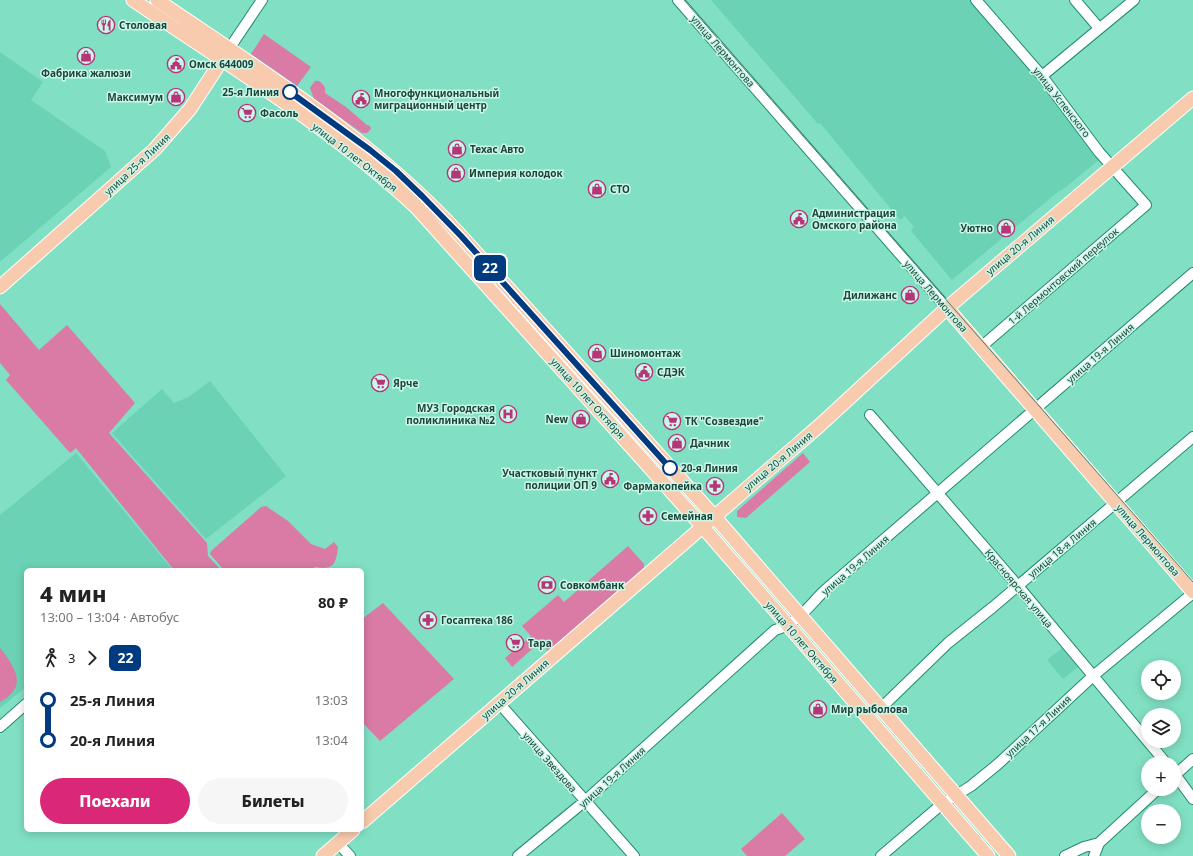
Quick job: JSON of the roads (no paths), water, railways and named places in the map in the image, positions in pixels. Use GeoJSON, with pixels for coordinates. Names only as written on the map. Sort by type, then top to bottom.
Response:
{"type":"FeatureCollection","features":[{"type":"Feature","properties":{"kind":"main road","name":"улица 10 лет Октября"},"geometry":{"type":"LineString","coordinates":[[133,0],[226,54],[342,128],[396,171],[423,197],[461,236],[714,516],[1009,856]]}},
{"type":"Feature","properties":{"kind":"main road","name":"улица 10 лет Октября"},"geometry":{"type":"LineString","coordinates":[[157,0],[362,160],[416,207],[702,526],[988,856]]}},
{"type":"Feature","properties":{"kind":"main road","name":"улица 25-я Линия"},"geometry":{"type":"LineString","coordinates":[[0,287],[155,149],[190,109],[226,54]]}},
{"type":"Feature","properties":{"kind":"main road","name":"улица 20-я Линия"},"geometry":{"type":"LineString","coordinates":[[364,820],[835,412],[947,308],[1193,98]]}},
{"type":"Feature","properties":{"kind":"main road","name":"улица Лермонтова"},"geometry":{"type":"LineString","coordinates":[[947,308],[1193,592]]}},
{"type":"Feature","properties":{"kind":"main road"},"geometry":{"type":"LineString","coordinates":[[323,856],[351,832]]}},
{"type":"Feature","properties":{"kind":"street","name":"улица 25-я Линия"},"geometry":{"type":"LineString","coordinates":[[226,54],[262,0]]}},
{"type":"Feature","properties":{"kind":"street","name":"улица Лермонтова"},"geometry":{"type":"LineString","coordinates":[[678,0],[947,308]]}},
{"type":"Feature","properties":{"kind":"street","name":"улица Успенского"},"geometry":{"type":"LineString","coordinates":[[976,0],[1042,76],[1099,152],[1146,205]]}},
{"type":"Feature","properties":{"kind":"street"},"geometry":{"type":"LineString","coordinates":[[1075,0],[1099,28]]}},
{"type":"Feature","properties":{"kind":"street"},"geometry":{"type":"LineString","coordinates":[[1042,76],[1134,0]]}},
{"type":"Feature","properties":{"kind":"street","name":"1-й Лермонтовский переулок"},"geometry":{"type":"LineString","coordinates":[[981,347],[1146,205]]}},
{"type":"Feature","properties":{"kind":"street","name":"улица 19-я Линия"},"geometry":{"type":"LineString","coordinates":[[518,856],[585,801],[775,630],[788,626],[800,616],[824,591],[1036,410],[1193,273]]}},
{"type":"Feature","properties":{"kind":"street","name":"Красноярская улица"},"geometry":{"type":"LineString","coordinates":[[870,415],[1018,586],[1160,756]]}},
{"type":"Feature","properties":{"kind":"street","name":"улица 18-я Линия"},"geometry":{"type":"LineString","coordinates":[[880,708],[948,643],[1018,586],[1193,437]]}},
{"type":"Feature","properties":{"kind":"street","name":"улица 17-я Линия"},"geometry":{"type":"LineString","coordinates":[[881,856],[942,804],[971,786],[998,764],[1093,676],[1193,592]]}},
{"type":"Feature","properties":{"kind":"street","name":"улица Звездова"},"geometry":{"type":"LineString","coordinates":[[499,703],[634,856]]}},
{"type":"Feature","properties":{"kind":"street"},"geometry":{"type":"LineString","coordinates":[[0,727],[24,706]]}},
{"type":"Feature","properties":{"kind":"street"},"geometry":{"type":"LineString","coordinates":[[1181,770],[1193,759]]}},
{"type":"Feature","properties":{"kind":"street"},"geometry":{"type":"LineString","coordinates":[[1181,783],[1193,799]]}},
{"type":"Feature","properties":{"kind":"street"},"geometry":{"type":"LineString","coordinates":[[1065,856],[1084,847],[1098,843],[1150,796]]}},
{"type":"Feature","properties":{"kind":"street"},"geometry":{"type":"LineString","coordinates":[[338,843],[350,856]]}},
{"type":"Feature","properties":{"kind":"street"},"geometry":{"type":"LineString","coordinates":[[1094,856],[1098,843]]}},
{"type":"Feature","properties":{"kind":"tram line"},"geometry":{"type":"LineString","coordinates":[[684,0],[1193,582]]}},
{"type":"Feature","properties":{"kind":"place","name":"Столовая"},"geometry":{"type":"Point","coordinates":[106,25]}},
{"type":"Feature","properties":{"kind":"place","name":"Фабрика жалюзи"},"geometry":{"type":"Point","coordinates":[86,56]}},
{"type":"Feature","properties":{"kind":"place","name":"Омск 644009"},"geometry":{"type":"Point","coordinates":[176,64]}},
{"type":"Feature","properties":{"kind":"place","name":"25-я Линия"},"geometry":{"type":"Point","coordinates":[290,92]}},
{"type":"Feature","properties":{"kind":"place","name":"Максимум"},"geometry":{"type":"Point","coordinates":[176,97]}},
{"type":"Feature","properties":{"kind":"place","name":"Многофункциональный миграционный центр"},"geometry":{"type":"Point","coordinates":[361,99]}},
{"type":"Feature","properties":{"kind":"place","name":"Фасоль"},"geometry":{"type":"Point","coordinates":[247,113]}},
{"type":"Feature","properties":{"kind":"place","name":"Техас Авто"},"geometry":{"type":"Point","coordinates":[457,149]}},
{"type":"Feature","properties":{"kind":"place","name":"Империя колодок"},"geometry":{"type":"Point","coordinates":[456,173]}},
{"type":"Feature","properties":{"kind":"place","name":"СТО"},"geometry":{"type":"Point","coordinates":[597,189]}},
{"type":"Feature","properties":{"kind":"place","name":"Администрация Омского района"},"geometry":{"type":"Point","coordinates":[799,219]}},
{"type":"Feature","properties":{"kind":"place","name":"Уютно"},"geometry":{"type":"Point","coordinates":[1006,228]}},
{"type":"Feature","properties":{"kind":"place","name":"Дилижанс"},"geometry":{"type":"Point","coordinates":[910,295]}},
{"type":"Feature","properties":{"kind":"place","name":"Шиномонтаж"},"geometry":{"type":"Point","coordinates":[597,353]}},
{"type":"Feature","properties":{"kind":"place","name":"СДЭК"},"geometry":{"type":"Point","coordinates":[644,372]}},
{"type":"Feature","properties":{"kind":"place","name":"Ярче"},"geometry":{"type":"Point","coordinates":[380,383]}},
{"type":"Feature","properties":{"kind":"place","name":"МУЗ Городская поликлиника №2"},"geometry":{"type":"Point","coordinates":[508,414]}},
{"type":"Feature","properties":{"kind":"place","name":"New"},"geometry":{"type":"Point","coordinates":[581,419]}},
{"type":"Feature","properties":{"kind":"place","name":"ТК \"Созвездие\""},"geometry":{"type":"Point","coordinates":[672,421]}},
{"type":"Feature","properties":{"kind":"place","name":"Дачник"},"geometry":{"type":"Point","coordinates":[677,443]}},
{"type":"Feature","properties":{"kind":"place","name":"20-я Линия"},"geometry":{"type":"Point","coordinates":[670,468]}},
{"type":"Feature","properties":{"kind":"place","name":"Участковый пункт полиции ОП 9"},"geometry":{"type":"Point","coordinates":[610,479]}},
{"type":"Feature","properties":{"kind":"place","name":"Фармакопейка"},"geometry":{"type":"Point","coordinates":[715,486]}},
{"type":"Feature","properties":{"kind":"place","name":"Семейная"},"geometry":{"type":"Point","coordinates":[648,516]}},
{"type":"Feature","properties":{"kind":"place","name":"Совкомбанк"},"geometry":{"type":"Point","coordinates":[547,585]}},
{"type":"Feature","properties":{"kind":"place","name":"Госаптека 186"},"geometry":{"type":"Point","coordinates":[428,620]}},
{"type":"Feature","properties":{"kind":"place","name":"Тара"},"geometry":{"type":"Point","coordinates":[515,643]}},
{"type":"Feature","properties":{"kind":"place","name":"Мир рыболова"},"geometry":{"type":"Point","coordinates":[818,709]}}]}
